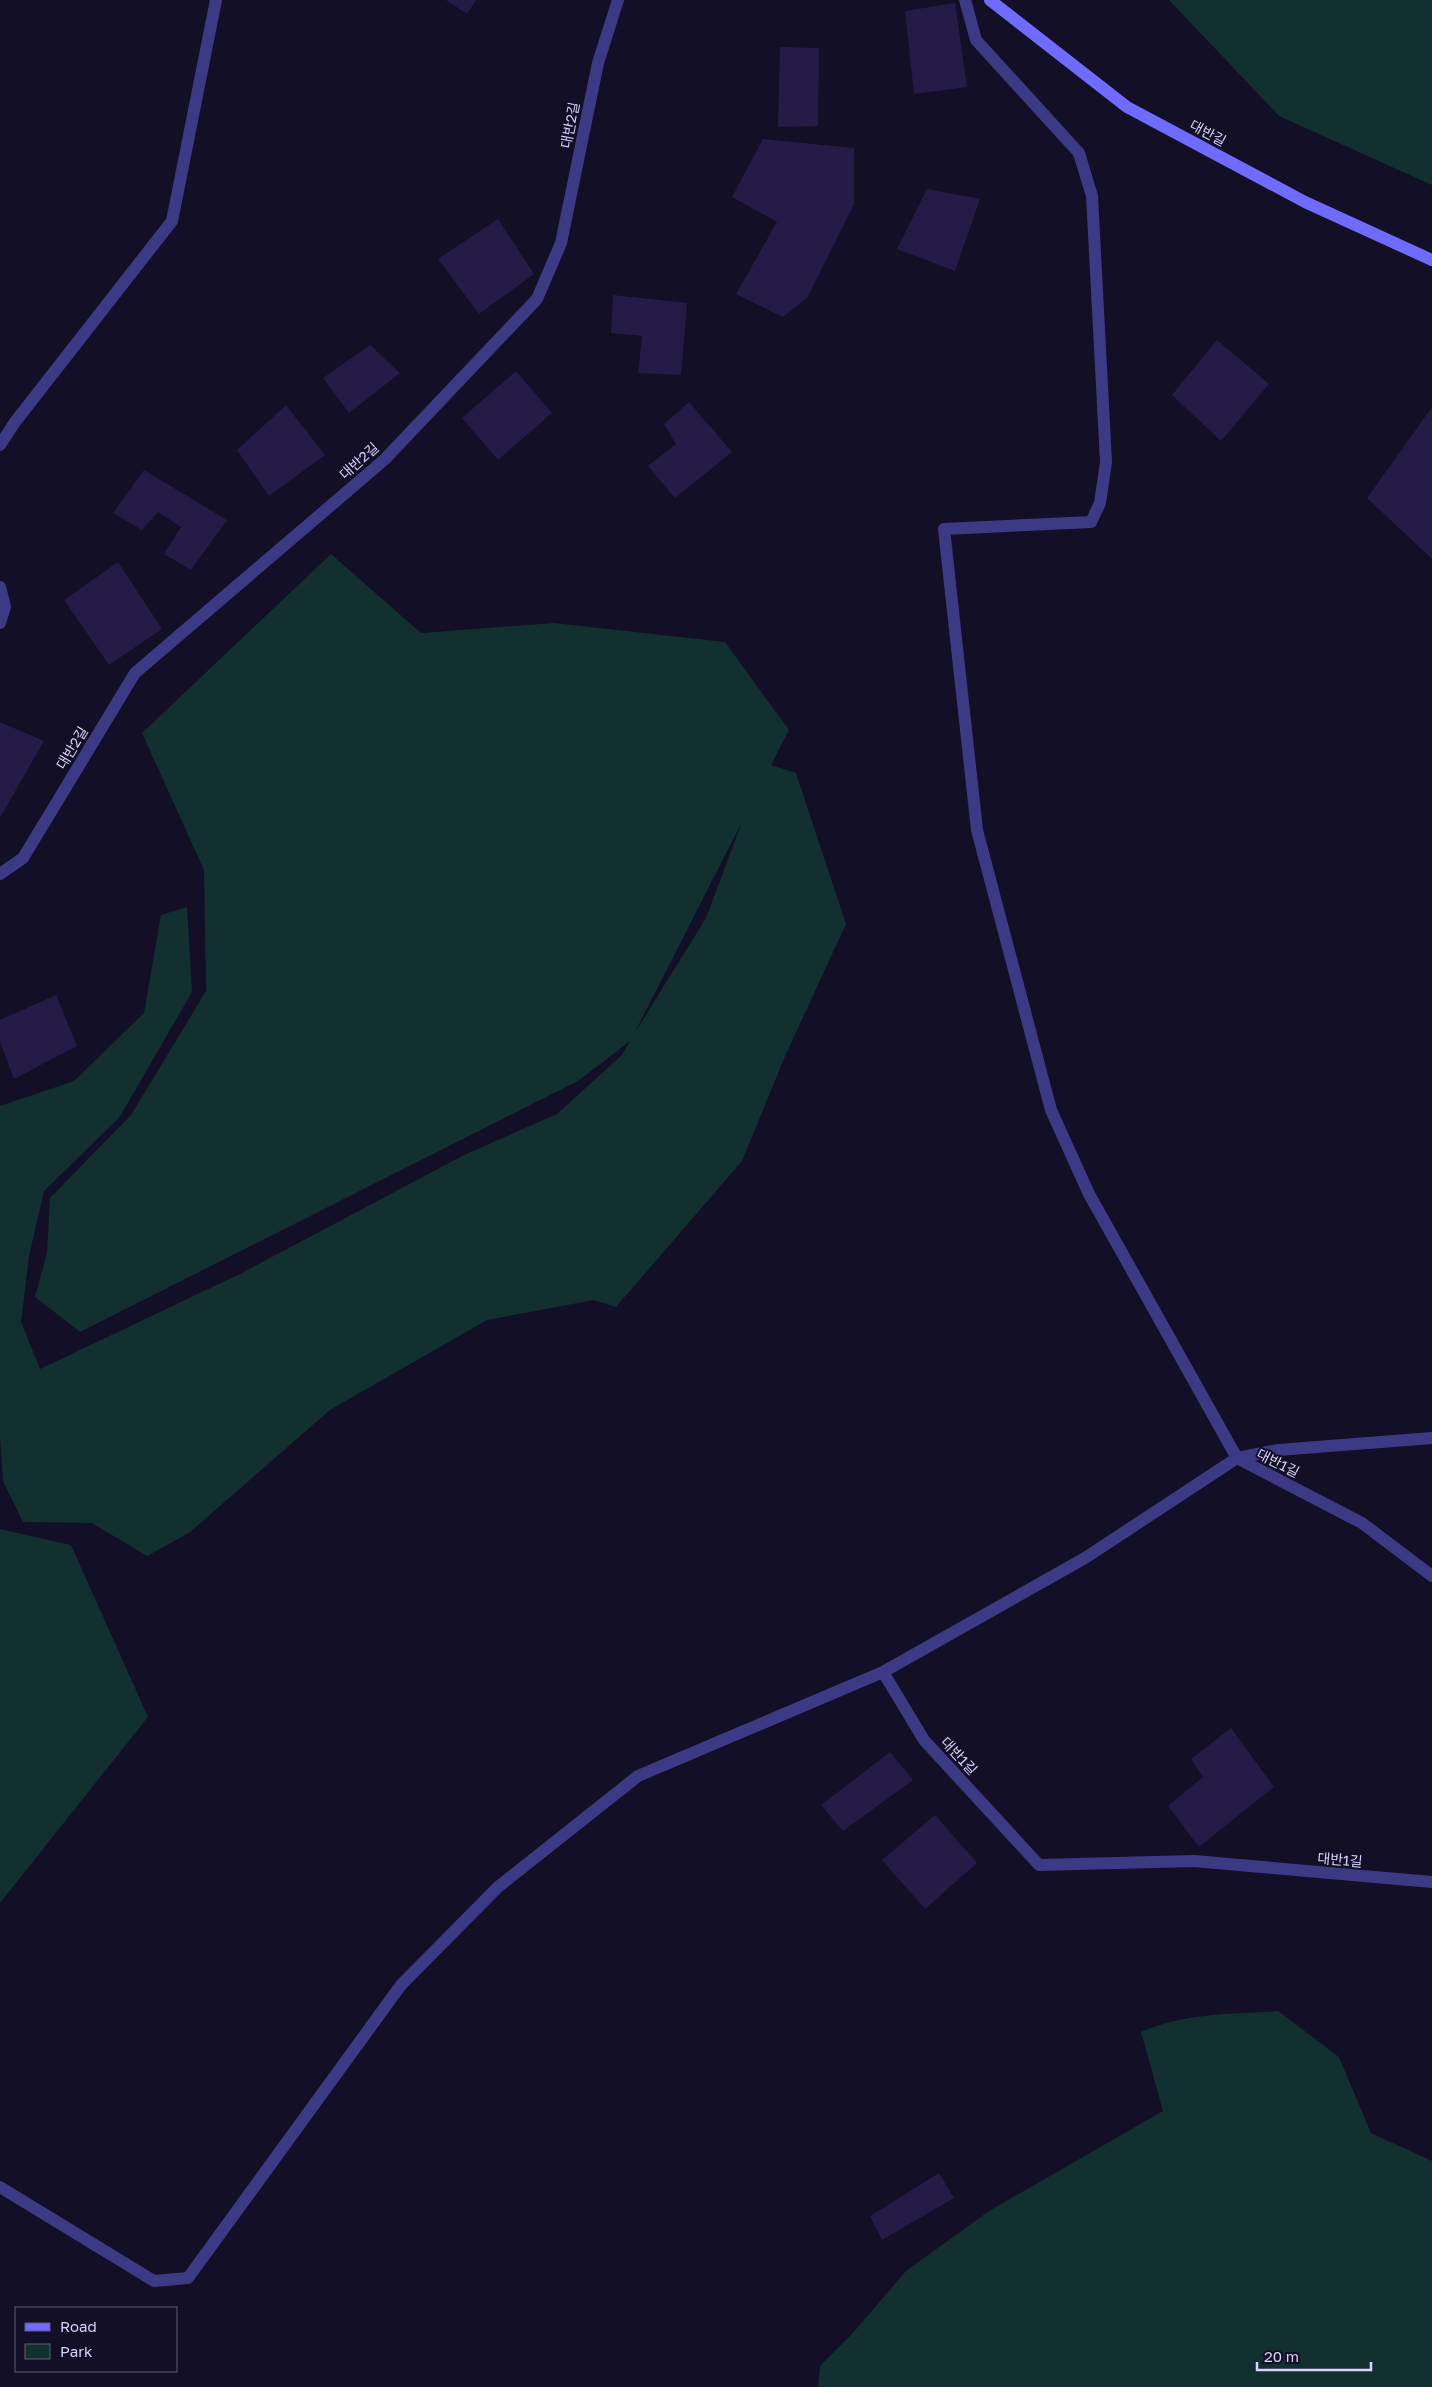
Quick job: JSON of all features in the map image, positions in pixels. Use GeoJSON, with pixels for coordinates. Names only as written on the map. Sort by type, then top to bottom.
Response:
{"type":"FeatureCollection","features":[{"type":"Feature","properties":{"kind":"street","name":"대반길"},"geometry":{"type":"LineString","coordinates":[[990,0],[1127,107],[1305,202],[1432,260]]}},
{"type":"Feature","properties":{"kind":"lane"},"geometry":{"type":"LineString","coordinates":[[0,445],[15,422],[172,221],[216,0]]}},
{"type":"Feature","properties":{"kind":"lane","name":"대반2길"},"geometry":{"type":"LineString","coordinates":[[0,874],[23,858],[135,673],[384,460],[537,299],[562,244],[598,63],[618,0]]}},
{"type":"Feature","properties":{"kind":"lane"},"geometry":{"type":"LineString","coordinates":[[965,0],[976,40],[1079,154],[1092,196],[1106,462],[1100,503],[1091,522],[944,529],[977,830],[1051,1110],[1089,1194],[1237,1458]]}},
{"type":"Feature","properties":{"kind":"lane"},"geometry":{"type":"LineString","coordinates":[[0,588],[5,607],[0,623]]}},
{"type":"Feature","properties":{"kind":"lane","name":"대반1길"},"geometry":{"type":"LineString","coordinates":[[1432,1438],[1278,1450],[1237,1458],[1085,1558],[883,1672],[924,1740],[1039,1865],[1194,1861],[1432,1882]]}},
{"type":"Feature","properties":{"kind":"lane","name":"대반1길"},"geometry":{"type":"LineString","coordinates":[[1237,1458],[1362,1523],[1432,1576]]}},
{"type":"Feature","properties":{"kind":"lane"},"geometry":{"type":"LineString","coordinates":[[0,2187],[154,2281],[188,2278],[401,1985],[498,1887],[638,1776],[883,1672]]}},
{"type":"Feature","properties":{"kind":"green space"},"geometry":{"type":"Polygon","coordinates":[[[1169,0],[1432,0],[1432,185],[1279,116],[1169,0]]]}},
{"type":"Feature","properties":{"kind":"green space"},"geometry":{"type":"Polygon","coordinates":[[[331,554],[421,633],[554,623],[725,642],[789,730],[771,765],[796,773],[846,924],[786,1054],[742,1161],[616,1307],[594,1300],[487,1320],[330,1410],[189,1533],[147,1556],[92,1523],[23,1522],[3,1481],[0,1436],[0,1106],[74,1081],[144,1013],[161,915],[187,907],[192,992],[119,1118],[44,1191],[29,1256],[21,1322],[40,1369],[242,1273],[464,1155],[557,1114],[622,1055],[630,1041],[578,1081],[80,1332],[35,1297],[47,1253],[50,1198],[131,1115],[206,991],[204,870],[142,733],[331,554]],[[742,822],[634,1034],[706,918],[742,822]]]}},
{"type":"Feature","properties":{"kind":"green space"},"geometry":{"type":"Polygon","coordinates":[[[0,1529],[71,1545],[148,1717],[0,1903],[0,1529]]]}},
{"type":"Feature","properties":{"kind":"green space"},"geometry":{"type":"Polygon","coordinates":[[[1278,2011],[1339,2057],[1371,2133],[1432,2161],[1432,2387],[818,2387],[820,2366],[852,2334],[906,2271],[989,2211],[1163,2111],[1141,2032],[1173,2021],[1190,2018],[1278,2011]]]}},
{"type":"Feature","properties":{"kind":"building"},"geometry":{"type":"Polygon","coordinates":[[[446,0],[476,0],[467,14],[446,0]]]}},
{"type":"Feature","properties":{"kind":"building"},"geometry":{"type":"Polygon","coordinates":[[[955,3],[967,87],[914,94],[905,11],[955,3]]]}},
{"type":"Feature","properties":{"kind":"building"},"geometry":{"type":"Polygon","coordinates":[[[780,47],[819,48],[818,126],[778,127],[780,47]]]}},
{"type":"Feature","properties":{"kind":"building"},"geometry":{"type":"Polygon","coordinates":[[[763,139],[854,148],[854,204],[807,298],[783,317],[736,294],[777,222],[732,197],[763,139]]]}},
{"type":"Feature","properties":{"kind":"building"},"geometry":{"type":"Polygon","coordinates":[[[927,189],[980,199],[955,271],[897,249],[927,189]]]}},
{"type":"Feature","properties":{"kind":"building"},"geometry":{"type":"Polygon","coordinates":[[[498,219],[534,274],[479,314],[438,259],[498,219]]]}},
{"type":"Feature","properties":{"kind":"building"},"geometry":{"type":"Polygon","coordinates":[[[613,295],[687,303],[681,375],[638,373],[642,336],[611,333],[613,295]]]}},
{"type":"Feature","properties":{"kind":"building"},"geometry":{"type":"Polygon","coordinates":[[[1217,340],[1269,384],[1221,441],[1172,395],[1217,340]]]}},
{"type":"Feature","properties":{"kind":"building"},"geometry":{"type":"Polygon","coordinates":[[[370,345],[400,373],[349,413],[323,378],[370,345]]]}},
{"type":"Feature","properties":{"kind":"building"},"geometry":{"type":"Polygon","coordinates":[[[516,371],[552,413],[498,460],[462,418],[516,371]]]}},
{"type":"Feature","properties":{"kind":"building"},"geometry":{"type":"Polygon","coordinates":[[[689,402],[732,452],[675,498],[648,466],[676,444],[664,424],[689,402]]]}},
{"type":"Feature","properties":{"kind":"building"},"geometry":{"type":"Polygon","coordinates":[[[286,405],[325,455],[269,496],[237,450],[286,405]]]}},
{"type":"Feature","properties":{"kind":"building"},"geometry":{"type":"Polygon","coordinates":[[[1432,407],[1432,559],[1367,498],[1432,407]]]}},
{"type":"Feature","properties":{"kind":"building"},"geometry":{"type":"Polygon","coordinates":[[[144,470],[227,520],[191,570],[164,554],[181,527],[158,512],[142,530],[113,513],[144,470]]]}},
{"type":"Feature","properties":{"kind":"building"},"geometry":{"type":"Polygon","coordinates":[[[118,562],[162,629],[109,665],[64,600],[118,562]]]}},
{"type":"Feature","properties":{"kind":"building"},"geometry":{"type":"Polygon","coordinates":[[[0,722],[44,741],[0,818],[0,722]]]}},
{"type":"Feature","properties":{"kind":"building"},"geometry":{"type":"Polygon","coordinates":[[[56,995],[77,1046],[14,1079],[0,1042],[0,1020],[56,995]]]}},
{"type":"Feature","properties":{"kind":"building"},"geometry":{"type":"Polygon","coordinates":[[[1231,1728],[1274,1787],[1199,1847],[1168,1806],[1203,1777],[1191,1759],[1231,1728]]]}},
{"type":"Feature","properties":{"kind":"building"},"geometry":{"type":"Polygon","coordinates":[[[890,1752],[913,1780],[843,1831],[821,1805],[890,1752]]]}},
{"type":"Feature","properties":{"kind":"building"},"geometry":{"type":"Polygon","coordinates":[[[935,1815],[977,1863],[925,1909],[882,1860],[935,1815]]]}},
{"type":"Feature","properties":{"kind":"building"},"geometry":{"type":"Polygon","coordinates":[[[939,2173],[954,2198],[882,2240],[870,2216],[939,2173]]]}}]}
